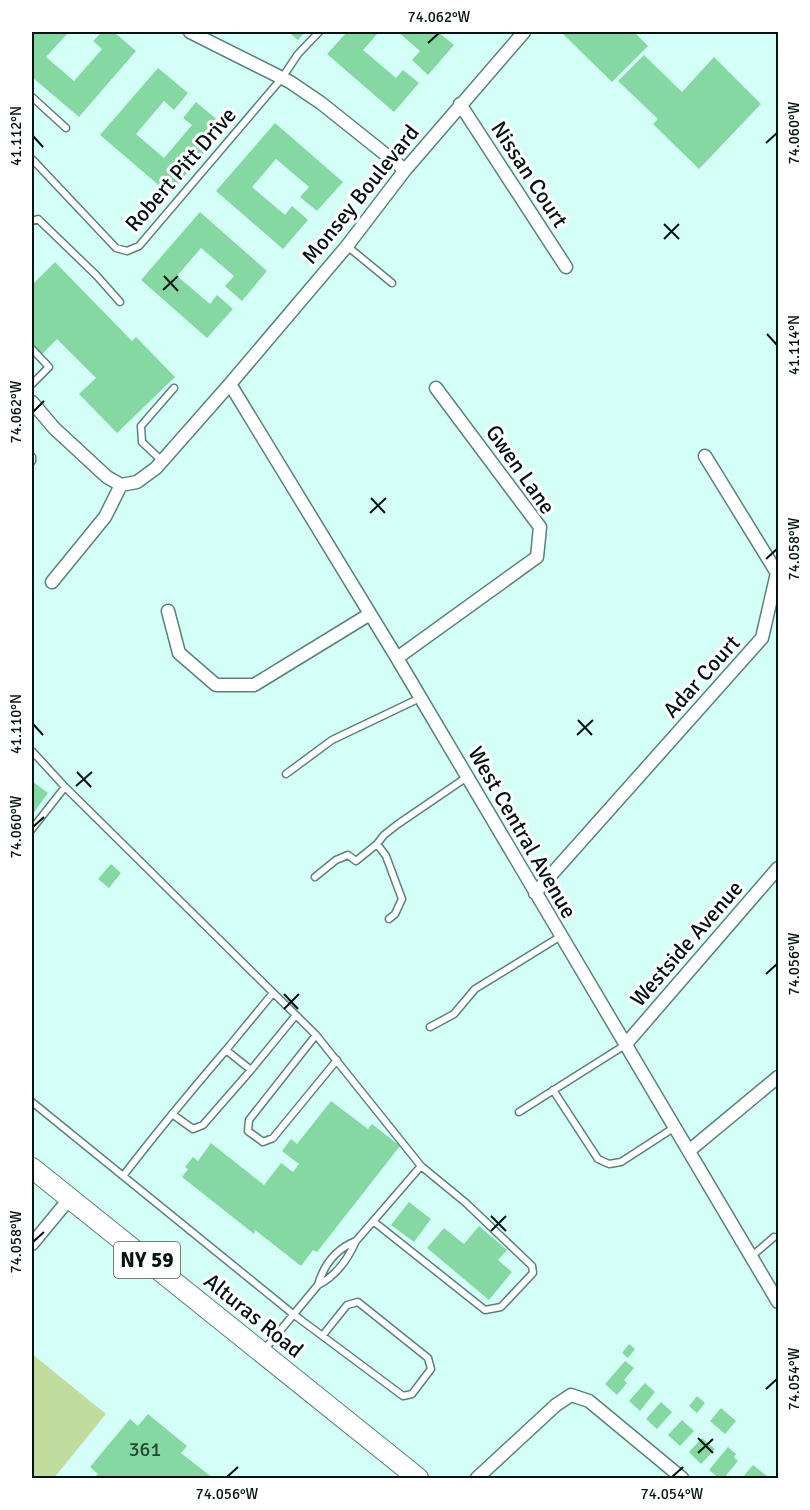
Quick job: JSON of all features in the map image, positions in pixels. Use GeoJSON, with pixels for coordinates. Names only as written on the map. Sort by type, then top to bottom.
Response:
{"type":"FeatureCollection","features":[{"type":"Feature","properties":{"kind":"main road","name":"Alturas Road"},"geometry":{"type":"LineString","coordinates":[[32,1168],[418,1479]]}},
{"type":"Feature","properties":{"kind":"street"},"geometry":{"type":"LineString","coordinates":[[190,32],[282,78],[321,103],[405,170]]}},
{"type":"Feature","properties":{"kind":"street","name":"Monsey Boulevard"},"geometry":{"type":"LineString","coordinates":[[121,485],[137,482],[162,461],[348,246],[405,170],[524,32]]}},
{"type":"Feature","properties":{"kind":"street","name":"Nissan Court"},"geometry":{"type":"LineString","coordinates":[[460,104],[566,267]]}},
{"type":"Feature","properties":{"kind":"street","name":"West Central Avenue"},"geometry":{"type":"LineString","coordinates":[[230,384],[397,658],[778,1302]]}},
{"type":"Feature","properties":{"kind":"street","name":"Gwen Lane"},"geometry":{"type":"LineString","coordinates":[[397,658],[537,557],[540,527],[436,388]]}},
{"type":"Feature","properties":{"kind":"street"},"geometry":{"type":"LineString","coordinates":[[32,402],[54,428],[107,477],[121,485],[105,517],[52,582]]}},
{"type":"Feature","properties":{"kind":"street","name":"Adar Court"},"geometry":{"type":"LineString","coordinates":[[535,893],[762,638],[778,572],[705,456]]}},
{"type":"Feature","properties":{"kind":"street"},"geometry":{"type":"LineString","coordinates":[[168,611],[179,653],[216,685],[254,685],[370,614]]}},
{"type":"Feature","properties":{"kind":"street","name":"Westside Avenue"},"geometry":{"type":"LineString","coordinates":[[625,1045],[778,868]]}},
{"type":"Feature","properties":{"kind":"street"},"geometry":{"type":"LineString","coordinates":[[690,1150],[778,1077]]}},
{"type":"Feature","properties":{"kind":"street"},"geometry":{"type":"LineString","coordinates":[[32,1244],[70,1198]]}},
{"type":"Feature","properties":{"kind":"street"},"geometry":{"type":"LineString","coordinates":[[477,1479],[556,1405],[572,1395],[589,1401],[682,1479]]}},
{"type":"Feature","properties":{"kind":"lane","name":"Robert Pitt Drive"},"geometry":{"type":"LineString","coordinates":[[32,159],[116,248],[126,251],[139,246],[282,78],[298,54],[319,32]]}},
{"type":"Feature","properties":{"kind":"lane"},"geometry":{"type":"LineString","coordinates":[[32,97],[66,128]]}},
{"type":"Feature","properties":{"kind":"lane"},"geometry":{"type":"LineString","coordinates":[[32,221],[38,219],[96,275],[120,302]]}},
{"type":"Feature","properties":{"kind":"lane"},"geometry":{"type":"LineString","coordinates":[[348,246],[392,283]]}},
{"type":"Feature","properties":{"kind":"lane"},"geometry":{"type":"LineString","coordinates":[[32,349],[49,367],[32,384]]}},
{"type":"Feature","properties":{"kind":"lane"},"geometry":{"type":"LineString","coordinates":[[162,461],[142,442],[141,426],[174,388]]}},
{"type":"Feature","properties":{"kind":"lane"},"geometry":{"type":"LineString","coordinates":[[286,774],[332,740],[420,698]]}},
{"type":"Feature","properties":{"kind":"lane"},"geometry":{"type":"LineString","coordinates":[[32,751],[65,787],[316,1035],[421,1166],[466,1203],[532,1266],[533,1274],[501,1307],[485,1310],[373,1221]]}},
{"type":"Feature","properties":{"kind":"lane"},"geometry":{"type":"LineString","coordinates":[[315,877],[336,860],[348,855],[356,861],[398,824],[467,777]]}},
{"type":"Feature","properties":{"kind":"lane"},"geometry":{"type":"LineString","coordinates":[[32,829],[65,787]]}},
{"type":"Feature","properties":{"kind":"lane"},"geometry":{"type":"LineString","coordinates":[[377,844],[386,856],[402,899],[389,919]]}},
{"type":"Feature","properties":{"kind":"lane"},"geometry":{"type":"LineString","coordinates":[[430,1028],[453,1014],[475,989],[561,936]]}},
{"type":"Feature","properties":{"kind":"lane"},"geometry":{"type":"LineString","coordinates":[[123,1176],[273,993]]}},
{"type":"Feature","properties":{"kind":"lane"},"geometry":{"type":"LineString","coordinates":[[172,1114],[192,1129],[203,1125],[296,1015]]}},
{"type":"Feature","properties":{"kind":"lane"},"geometry":{"type":"LineString","coordinates":[[316,1035],[249,1120],[248,1131],[263,1142],[273,1138],[337,1060]]}},
{"type":"Feature","properties":{"kind":"lane"},"geometry":{"type":"LineString","coordinates":[[519,1112],[625,1045]]}},
{"type":"Feature","properties":{"kind":"lane"},"geometry":{"type":"LineString","coordinates":[[226,1050],[250,1070]]}},
{"type":"Feature","properties":{"kind":"lane"},"geometry":{"type":"LineString","coordinates":[[553,1090],[598,1159],[609,1164],[621,1162],[675,1126]]}},
{"type":"Feature","properties":{"kind":"lane"},"geometry":{"type":"LineString","coordinates":[[32,1102],[293,1314],[403,1396],[412,1394],[431,1370],[428,1358],[358,1302],[347,1305],[323,1335]]}},
{"type":"Feature","properties":{"kind":"lane"},"geometry":{"type":"LineString","coordinates":[[318,1284],[330,1279],[351,1253],[356,1241],[421,1166]]}},
{"type":"Feature","properties":{"kind":"lane"},"geometry":{"type":"LineString","coordinates":[[752,1256],[774,1237]]}},
{"type":"Feature","properties":{"kind":"lane"},"geometry":{"type":"LineString","coordinates":[[262,1352],[318,1284],[322,1271],[342,1246],[356,1241]]}},
{"type":"Feature","properties":{"kind":"green space"},"geometry":{"type":"Polygon","coordinates":[[[32,1354],[106,1414],[54,1478],[32,1478],[32,1354]]]}},
{"type":"Feature","properties":{"kind":"building"},"geometry":{"type":"Polygon","coordinates":[[[34,32],[69,32],[46,57],[74,81],[102,49],[93,41],[102,32],[114,32],[136,51],[79,117],[32,77],[32,34],[34,32]]]}},
{"type":"Feature","properties":{"kind":"building"},"geometry":{"type":"Polygon","coordinates":[[[288,32],[305,32],[298,40],[288,32]]]}},
{"type":"Feature","properties":{"kind":"building"},"geometry":{"type":"Polygon","coordinates":[[[347,32],[379,32],[363,50],[396,78],[403,70],[419,83],[394,112],[327,54],[347,32]]]}},
{"type":"Feature","properties":{"kind":"building"},"geometry":{"type":"Polygon","coordinates":[[[398,32],[438,32],[454,45],[428,75],[412,60],[420,51],[398,32]]]}},
{"type":"Feature","properties":{"kind":"building"},"geometry":{"type":"Polygon","coordinates":[[[565,32],[634,32],[648,46],[612,82],[563,34],[565,32]]]}},
{"type":"Feature","properties":{"kind":"building"},"geometry":{"type":"Polygon","coordinates":[[[644,55],[682,92],[714,57],[761,104],[699,169],[653,124],[658,119],[618,81],[644,55]]]}},
{"type":"Feature","properties":{"kind":"building"},"geometry":{"type":"Polygon","coordinates":[[[158,68],[188,93],[174,110],[164,101],[136,134],[164,158],[192,125],[183,118],[196,102],[226,127],[169,194],[100,135],[158,68]]]}},
{"type":"Feature","properties":{"kind":"building"},"geometry":{"type":"Polygon","coordinates":[[[275,123],[343,182],[317,211],[300,197],[309,187],[276,159],[252,187],[285,215],[292,206],[308,220],[283,249],[216,191],[275,123]]]}},
{"type":"Feature","properties":{"kind":"building"},"geometry":{"type":"Polygon","coordinates":[[[200,212],[267,271],[242,301],[225,286],[234,276],[201,248],[177,276],[210,304],[217,295],[233,309],[207,338],[141,280],[200,212]]]}},
{"type":"Feature","properties":{"kind":"building"},"geometry":{"type":"Polygon","coordinates":[[[55,262],[132,341],[136,337],[175,377],[117,433],[79,394],[96,378],[57,339],[41,355],[32,345],[32,285],[55,262]]]}},
{"type":"Feature","properties":{"kind":"building"},"geometry":{"type":"Polygon","coordinates":[[[32,781],[48,793],[32,815],[32,781]]]}},
{"type":"Feature","properties":{"kind":"building"},"geometry":{"type":"Polygon","coordinates":[[[111,864],[121,873],[109,888],[98,879],[111,864]]]}},
{"type":"Feature","properties":{"kind":"building"},"geometry":{"type":"Polygon","coordinates":[[[331,1101],[368,1129],[372,1124],[400,1146],[317,1252],[313,1250],[301,1266],[255,1230],[254,1234],[182,1177],[188,1169],[185,1167],[193,1157],[198,1161],[211,1143],[264,1185],[281,1163],[293,1172],[299,1164],[282,1151],[291,1139],[297,1144],[331,1101]]]}},
{"type":"Feature","properties":{"kind":"building"},"geometry":{"type":"Polygon","coordinates":[[[409,1202],[431,1219],[414,1242],[391,1225],[409,1202]]]}},
{"type":"Feature","properties":{"kind":"building"},"geometry":{"type":"Polygon","coordinates":[[[479,1226],[507,1250],[498,1260],[512,1272],[489,1300],[427,1248],[444,1228],[464,1244],[479,1226]]]}},
{"type":"Feature","properties":{"kind":"building"},"geometry":{"type":"Polygon","coordinates":[[[629,1344],[635,1349],[628,1358],[622,1353],[629,1344]]]}},
{"type":"Feature","properties":{"kind":"building"},"geometry":{"type":"Polygon","coordinates":[[[625,1361],[634,1368],[624,1380],[627,1383],[617,1395],[605,1384],[625,1361]]]}},
{"type":"Feature","properties":{"kind":"building"},"geometry":{"type":"Polygon","coordinates":[[[645,1383],[655,1392],[640,1411],[629,1401],[645,1383]]]}},
{"type":"Feature","properties":{"kind":"building"},"geometry":{"type":"Polygon","coordinates":[[[697,1396],[705,1403],[697,1413],[689,1406],[697,1396]]]}},
{"type":"Feature","properties":{"kind":"building"},"geometry":{"type":"Polygon","coordinates":[[[661,1402],[672,1412],[657,1429],[646,1419],[661,1402]]]}},
{"type":"Feature","properties":{"kind":"building"},"geometry":{"type":"Polygon","coordinates":[[[721,1408],[736,1421],[725,1434],[710,1421],[721,1408]]]}},
{"type":"Feature","properties":{"kind":"building"},"geometry":{"type":"Polygon","coordinates":[[[148,1414],[187,1446],[181,1453],[213,1478],[94,1478],[98,1474],[90,1467],[130,1419],[138,1426],[148,1414]]]}},
{"type":"Feature","properties":{"kind":"building"},"geometry":{"type":"Polygon","coordinates":[[[682,1420],[694,1431],[680,1446],[668,1435],[682,1420]]]}},
{"type":"Feature","properties":{"kind":"building"},"geometry":{"type":"Polygon","coordinates":[[[702,1438],[715,1449],[701,1464],[689,1452],[702,1438]]]}},
{"type":"Feature","properties":{"kind":"building"},"geometry":{"type":"Polygon","coordinates":[[[728,1447],[736,1454],[734,1457],[738,1461],[724,1478],[719,1478],[709,1470],[728,1447]]]}},
{"type":"Feature","properties":{"kind":"building"},"geometry":{"type":"Polygon","coordinates":[[[753,1465],[768,1477],[742,1478],[753,1465]]]}}]}
